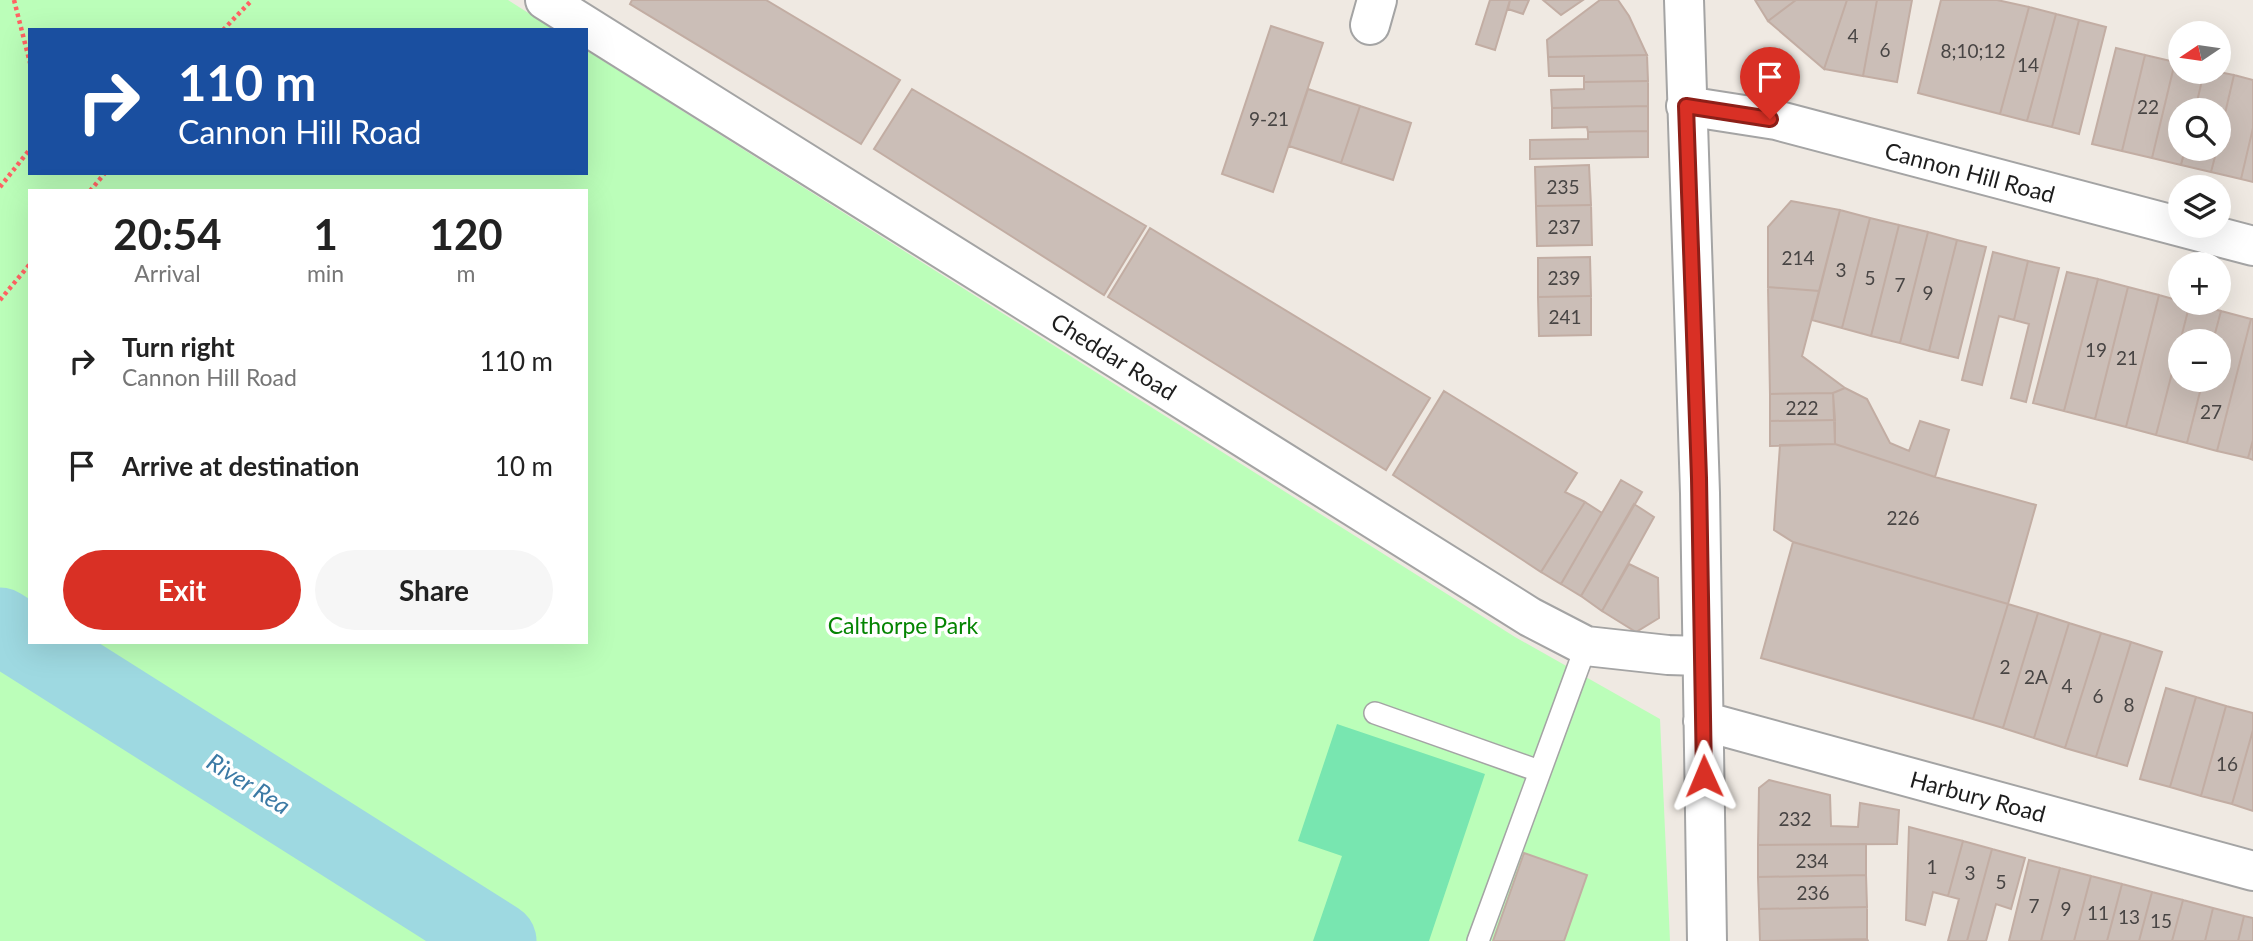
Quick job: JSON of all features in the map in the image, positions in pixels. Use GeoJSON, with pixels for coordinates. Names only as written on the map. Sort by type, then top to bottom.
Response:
{"type":"FeatureCollection","features":[{"type":"Feature","properties":{"kind":"street","name":"Cheddar Road"},"geometry":{"type":"LineString","coordinates":[[545,0],[1530,617],[1586,646],[1701,656]]}},
{"type":"Feature","properties":{"kind":"street"},"geometry":{"type":"LineString","coordinates":[[1684,0],[1699,478],[1707,941]]}},
{"type":"Feature","properties":{"kind":"street","name":"Cannon Hill Road"},"geometry":{"type":"LineString","coordinates":[[1686,106],[1776,120],[2253,246]]}},
{"type":"Feature","properties":{"kind":"street","name":"Harbury Road"},"geometry":{"type":"LineString","coordinates":[[1703,721],[2253,871]]}},
{"type":"Feature","properties":{"kind":"lane"},"geometry":{"type":"LineString","coordinates":[[1478,941],[1586,646]]}},
{"type":"Feature","properties":{"kind":"lane"},"geometry":{"type":"LineString","coordinates":[[1375,713],[1539,771]]}},
{"type":"Feature","properties":{"kind":"path"},"geometry":{"type":"LineString","coordinates":[[14,0],[28,55]]}},
{"type":"Feature","properties":{"kind":"path"},"geometry":{"type":"LineString","coordinates":[[224,28],[252,0]]}},
{"type":"Feature","properties":{"kind":"path"},"geometry":{"type":"LineString","coordinates":[[0,187],[28,152]]}},
{"type":"Feature","properties":{"kind":"path"},"geometry":{"type":"LineString","coordinates":[[92,189],[102,175]]}},
{"type":"Feature","properties":{"kind":"path"},"geometry":{"type":"LineString","coordinates":[[0,300],[28,266]]}},
{"type":"Feature","properties":{"kind":"green space","name":"Calthorpe Park"},"geometry":{"type":"Polygon","coordinates":[[[0,0],[508,0],[552,28],[28,28],[28,175],[588,175],[588,51],[1515,637],[1660,719],[1670,941],[526,941],[60,644],[588,644],[588,189],[28,189],[28,621],[0,600],[0,0]]]}},
{"type":"Feature","properties":{"kind":"green space"},"geometry":{"type":"Polygon","coordinates":[[[0,656],[46,677],[451,941],[0,941],[0,656]]]}},
{"type":"Feature","properties":{"kind":"green space"},"geometry":{"type":"Polygon","coordinates":[[[1337,724],[1485,774],[1429,941],[1313,941],[1342,856],[1298,841],[1337,724]]]}},
{"type":"Feature","properties":{"kind":"building"},"geometry":{"type":"Polygon","coordinates":[[[632,0],[766,0],[900,80],[861,144],[630,4],[632,0]]]}},
{"type":"Feature","properties":{"kind":"building"},"geometry":{"type":"Polygon","coordinates":[[[1490,0],[1510,0],[1495,50],[1476,44],[1490,0]]]}},
{"type":"Feature","properties":{"kind":"building"},"geometry":{"type":"Polygon","coordinates":[[[1510,0],[1529,0],[1523,14],[1508,9],[1510,0]]]}},
{"type":"Feature","properties":{"kind":"building"},"geometry":{"type":"Polygon","coordinates":[[[1543,0],[1583,0],[1561,15],[1543,0]]]}},
{"type":"Feature","properties":{"kind":"building"},"geometry":{"type":"Polygon","coordinates":[[[1600,0],[1618,0],[1629,16],[1647,55],[1548,57],[1547,40],[1600,0]]]}},
{"type":"Feature","properties":{"kind":"building"},"geometry":{"type":"Polygon","coordinates":[[[1755,0],[1796,0],[1768,21],[1755,0]]]}},
{"type":"Feature","properties":{"kind":"building"},"geometry":{"type":"Polygon","coordinates":[[[1796,0],[1847,0],[1824,69],[1768,21],[1796,0]]]}},
{"type":"Feature","properties":{"kind":"building"},"geometry":{"type":"Polygon","coordinates":[[[1847,0],[1877,0],[1863,76],[1824,69],[1847,0]]]}},
{"type":"Feature","properties":{"kind":"building"},"geometry":{"type":"Polygon","coordinates":[[[1877,0],[1912,0],[1897,82],[1863,76],[1877,0]]]}},
{"type":"Feature","properties":{"kind":"building"},"geometry":{"type":"Polygon","coordinates":[[[1941,0],[1997,0],[2029,7],[2000,114],[1918,93],[1941,0]]]}},
{"type":"Feature","properties":{"kind":"building"},"geometry":{"type":"Polygon","coordinates":[[[2029,7],[2056,14],[2027,121],[2000,114],[2029,7]]]}},
{"type":"Feature","properties":{"kind":"building"},"geometry":{"type":"Polygon","coordinates":[[[2056,14],[2079,20],[2052,127],[2027,121],[2056,14]]]}},
{"type":"Feature","properties":{"kind":"building"},"geometry":{"type":"Polygon","coordinates":[[[2079,20],[2106,27],[2079,134],[2052,127],[2079,20]]]}},
{"type":"Feature","properties":{"kind":"building"},"geometry":{"type":"Polygon","coordinates":[[[1271,26],[1323,43],[1273,192],[1222,174],[1271,26]]]}},
{"type":"Feature","properties":{"kind":"building"},"geometry":{"type":"Polygon","coordinates":[[[2116,48],[2145,55],[2122,151],[2092,144],[2116,48]]]}},
{"type":"Feature","properties":{"kind":"building"},"geometry":{"type":"Polygon","coordinates":[[[1647,55],[1648,81],[1584,82],[1584,76],[1549,76],[1548,57],[1647,55]]]}},
{"type":"Feature","properties":{"kind":"building"},"geometry":{"type":"Polygon","coordinates":[[[2145,55],[2168,60],[2170,84],[2152,158],[2122,151],[2145,55]]]}},
{"type":"Feature","properties":{"kind":"building"},"geometry":{"type":"Polygon","coordinates":[[[2231,74],[2234,75],[2229,98],[2198,98],[2201,84],[2231,84],[2231,74]]]}},
{"type":"Feature","properties":{"kind":"building"},"geometry":{"type":"Polygon","coordinates":[[[2234,75],[2253,80],[2253,128],[2241,179],[2211,172],[2214,161],[2231,161],[2231,98],[2229,98],[2234,75]]]}},
{"type":"Feature","properties":{"kind":"building"},"geometry":{"type":"Polygon","coordinates":[[[1648,81],[1648,106],[1552,108],[1551,90],[1584,89],[1584,82],[1648,81]]]}},
{"type":"Feature","properties":{"kind":"building"},"geometry":{"type":"Polygon","coordinates":[[[2170,84],[2201,84],[2198,98],[2168,98],[2168,161],[2182,161],[2181,165],[2152,158],[2170,84]]]}},
{"type":"Feature","properties":{"kind":"building"},"geometry":{"type":"Polygon","coordinates":[[[912,89],[1146,226],[1104,295],[874,149],[912,89]]]}},
{"type":"Feature","properties":{"kind":"building"},"geometry":{"type":"Polygon","coordinates":[[[1308,89],[1360,106],[1341,163],[1289,146],[1308,89]]]}},
{"type":"Feature","properties":{"kind":"building"},"geometry":{"type":"Polygon","coordinates":[[[1360,106],[1411,123],[1393,180],[1341,163],[1360,106]]]}},
{"type":"Feature","properties":{"kind":"building"},"geometry":{"type":"Polygon","coordinates":[[[1648,106],[1648,131],[1588,132],[1587,127],[1552,128],[1552,108],[1648,106]]]}},
{"type":"Feature","properties":{"kind":"building"},"geometry":{"type":"Polygon","coordinates":[[[2253,128],[2253,182],[2241,179],[2253,128]]]}},
{"type":"Feature","properties":{"kind":"building"},"geometry":{"type":"Polygon","coordinates":[[[1648,131],[1648,157],[1530,159],[1530,140],[1588,139],[1588,132],[1648,131]]]}},
{"type":"Feature","properties":{"kind":"building"},"geometry":{"type":"Polygon","coordinates":[[[2182,161],[2214,161],[2211,172],[2181,165],[2182,161]]]}},
{"type":"Feature","properties":{"kind":"building"},"geometry":{"type":"Polygon","coordinates":[[[1589,165],[1591,205],[1536,206],[1535,167],[1589,165]]]}},
{"type":"Feature","properties":{"kind":"building"},"geometry":{"type":"Polygon","coordinates":[[[1791,201],[1840,210],[1819,291],[1768,287],[1768,227],[1791,201]]]}},
{"type":"Feature","properties":{"kind":"building"},"geometry":{"type":"Polygon","coordinates":[[[1591,205],[1592,245],[1537,246],[1536,206],[1591,205]]]}},
{"type":"Feature","properties":{"kind":"building"},"geometry":{"type":"Polygon","coordinates":[[[1840,210],[1870,218],[1842,328],[1812,320],[1840,210]]]}},
{"type":"Feature","properties":{"kind":"building"},"geometry":{"type":"Polygon","coordinates":[[[1870,218],[1899,225],[1871,336],[1842,328],[1870,218]]]}},
{"type":"Feature","properties":{"kind":"building"},"geometry":{"type":"Polygon","coordinates":[[[1899,225],[1928,232],[1900,343],[1871,336],[1899,225]]]}},
{"type":"Feature","properties":{"kind":"building"},"geometry":{"type":"Polygon","coordinates":[[[1150,228],[1430,398],[1386,470],[1108,297],[1150,228]]]}},
{"type":"Feature","properties":{"kind":"building"},"geometry":{"type":"Polygon","coordinates":[[[1928,232],[1957,240],[1929,351],[1900,343],[1928,232]]]}},
{"type":"Feature","properties":{"kind":"building"},"geometry":{"type":"Polygon","coordinates":[[[1957,240],[1986,247],[1958,358],[1929,351],[1957,240]]]}},
{"type":"Feature","properties":{"kind":"building"},"geometry":{"type":"Polygon","coordinates":[[[1993,252],[2028,261],[2014,320],[1999,316],[1982,385],[1962,380],[1993,252]]]}},
{"type":"Feature","properties":{"kind":"building"},"geometry":{"type":"Polygon","coordinates":[[[1590,257],[1591,296],[1538,297],[1538,258],[1590,257]]]}},
{"type":"Feature","properties":{"kind":"building"},"geometry":{"type":"Polygon","coordinates":[[[2028,261],[2059,268],[2026,402],[2011,398],[2029,324],[2014,320],[2028,261]]]}},
{"type":"Feature","properties":{"kind":"building"},"geometry":{"type":"Polygon","coordinates":[[[2067,272],[2098,279],[2064,411],[2033,403],[2067,272]]]}},
{"type":"Feature","properties":{"kind":"building"},"geometry":{"type":"Polygon","coordinates":[[[2098,279],[2128,287],[2095,419],[2064,411],[2098,279]]]}},
{"type":"Feature","properties":{"kind":"building"},"geometry":{"type":"Polygon","coordinates":[[[1768,287],[1819,291],[1802,356],[1845,388],[1833,393],[1770,394],[1768,287]]]}},
{"type":"Feature","properties":{"kind":"building"},"geometry":{"type":"Polygon","coordinates":[[[2128,287],[2159,295],[2126,427],[2095,419],[2128,287]]]}},
{"type":"Feature","properties":{"kind":"building"},"geometry":{"type":"Polygon","coordinates":[[[2159,295],[2168,298],[2168,315],[2187,315],[2183,329],[2168,329],[2168,388],[2156,435],[2126,427],[2159,295]]]}},
{"type":"Feature","properties":{"kind":"building"},"geometry":{"type":"Polygon","coordinates":[[[1591,296],[1591,335],[1539,336],[1538,297],[1591,296]]]}},
{"type":"Feature","properties":{"kind":"building"},"geometry":{"type":"Polygon","coordinates":[[[2231,314],[2251,319],[2217,451],[2187,443],[2200,392],[2231,392],[2231,329],[2216,329],[2220,315],[2231,314]]]}},
{"type":"Feature","properties":{"kind":"building"},"geometry":{"type":"Polygon","coordinates":[[[2187,315],[2220,315],[2216,329],[2183,329],[2187,315]]]}},
{"type":"Feature","properties":{"kind":"building"},"geometry":{"type":"Polygon","coordinates":[[[2251,319],[2253,440],[2248,458],[2217,451],[2251,319]]]}},
{"type":"Feature","properties":{"kind":"building"},"geometry":{"type":"Polygon","coordinates":[[[1845,388],[1867,399],[1890,443],[1909,451],[1920,421],[1949,430],[1935,477],[1835,444],[1833,393],[1845,388]]]}},
{"type":"Feature","properties":{"kind":"building"},"geometry":{"type":"Polygon","coordinates":[[[2168,388],[2168,392],[2200,392],[2187,443],[2156,435],[2168,388]]]}},
{"type":"Feature","properties":{"kind":"building"},"geometry":{"type":"Polygon","coordinates":[[[1444,391],[1577,473],[1565,492],[1585,502],[1541,572],[1393,475],[1444,391]]]}},
{"type":"Feature","properties":{"kind":"building"},"geometry":{"type":"Polygon","coordinates":[[[1833,393],[1835,420],[1770,421],[1770,394],[1833,393]]]}},
{"type":"Feature","properties":{"kind":"building"},"geometry":{"type":"Polygon","coordinates":[[[1835,420],[1835,444],[1770,446],[1770,421],[1835,420]]]}},
{"type":"Feature","properties":{"kind":"building"},"geometry":{"type":"Polygon","coordinates":[[[2253,440],[2253,460],[2248,458],[2253,440]]]}},
{"type":"Feature","properties":{"kind":"building"},"geometry":{"type":"Polygon","coordinates":[[[1835,444],[1935,477],[2036,505],[2008,604],[1793,542],[1774,530],[1780,445],[1835,444]]]}},
{"type":"Feature","properties":{"kind":"building"},"geometry":{"type":"Polygon","coordinates":[[[1621,480],[1642,492],[1581,596],[1561,584],[1621,480]]]}},
{"type":"Feature","properties":{"kind":"building"},"geometry":{"type":"Polygon","coordinates":[[[1585,502],[1602,513],[1561,584],[1541,572],[1585,502]]]}},
{"type":"Feature","properties":{"kind":"building"},"geometry":{"type":"Polygon","coordinates":[[[1634,504],[1654,517],[1602,611],[1581,596],[1634,504]]]}},
{"type":"Feature","properties":{"kind":"building"},"geometry":{"type":"Polygon","coordinates":[[[1793,542],[2008,604],[1973,719],[1761,658],[1793,542]]]}},
{"type":"Feature","properties":{"kind":"building"},"geometry":{"type":"Polygon","coordinates":[[[1629,564],[1658,578],[1659,618],[1636,632],[1602,611],[1629,564]]]}},
{"type":"Feature","properties":{"kind":"building"},"geometry":{"type":"Polygon","coordinates":[[[2008,604],[2038,613],[2003,728],[1973,719],[2008,604]]]}},
{"type":"Feature","properties":{"kind":"building"},"geometry":{"type":"Polygon","coordinates":[[[2038,613],[2069,623],[2034,738],[2003,728],[2038,613]]]}},
{"type":"Feature","properties":{"kind":"building"},"geometry":{"type":"Polygon","coordinates":[[[2069,623],[2101,633],[2065,748],[2034,738],[2069,623]]]}},
{"type":"Feature","properties":{"kind":"building"},"geometry":{"type":"Polygon","coordinates":[[[2101,633],[2131,642],[2096,757],[2065,748],[2101,633]]]}},
{"type":"Feature","properties":{"kind":"building"},"geometry":{"type":"Polygon","coordinates":[[[2131,642],[2162,652],[2127,766],[2096,757],[2131,642]]]}},
{"type":"Feature","properties":{"kind":"building"},"geometry":{"type":"Polygon","coordinates":[[[2166,688],[2196,697],[2170,787],[2140,779],[2166,688]]]}},
{"type":"Feature","properties":{"kind":"building"},"geometry":{"type":"Polygon","coordinates":[[[2196,697],[2226,706],[2201,796],[2170,787],[2196,697]]]}},
{"type":"Feature","properties":{"kind":"building"},"geometry":{"type":"Polygon","coordinates":[[[2226,706],[2253,713],[2253,730],[2232,804],[2201,796],[2226,706]]]}},
{"type":"Feature","properties":{"kind":"building"},"geometry":{"type":"Polygon","coordinates":[[[2253,730],[2253,811],[2232,804],[2253,730]]]}},
{"type":"Feature","properties":{"kind":"building"},"geometry":{"type":"Polygon","coordinates":[[[1769,780],[1830,795],[1831,826],[1858,827],[1860,803],[1899,810],[1897,844],[1758,845],[1759,788],[1769,780]]]}},
{"type":"Feature","properties":{"kind":"building"},"geometry":{"type":"Polygon","coordinates":[[[1909,827],[1963,841],[1948,896],[1933,892],[1925,925],[1906,920],[1909,827]]]}},
{"type":"Feature","properties":{"kind":"building"},"geometry":{"type":"Polygon","coordinates":[[[1963,841],[1992,849],[1967,941],[1948,941],[1959,899],[1948,896],[1963,841]]]}},
{"type":"Feature","properties":{"kind":"building"},"geometry":{"type":"Polygon","coordinates":[[[1866,844],[1866,875],[1758,877],[1758,845],[1866,844]]]}},
{"type":"Feature","properties":{"kind":"building"},"geometry":{"type":"Polygon","coordinates":[[[1992,849],[2025,858],[2011,909],[1996,904],[1986,941],[1967,941],[1992,849]]]}},
{"type":"Feature","properties":{"kind":"building"},"geometry":{"type":"Polygon","coordinates":[[[1524,853],[1587,875],[1564,941],[1493,941],[1524,853]]]}},
{"type":"Feature","properties":{"kind":"building"},"geometry":{"type":"Polygon","coordinates":[[[2029,860],[2060,868],[2041,941],[2009,941],[2029,860]]]}},
{"type":"Feature","properties":{"kind":"building"},"geometry":{"type":"Polygon","coordinates":[[[2060,868],[2091,876],[2074,941],[2041,941],[2060,868]]]}},
{"type":"Feature","properties":{"kind":"building"},"geometry":{"type":"Polygon","coordinates":[[[1866,875],[1867,907],[1759,909],[1758,877],[1866,875]]]}},
{"type":"Feature","properties":{"kind":"building"},"geometry":{"type":"Polygon","coordinates":[[[2091,876],[2122,884],[2107,941],[2074,941],[2091,876]]]}},
{"type":"Feature","properties":{"kind":"building"},"geometry":{"type":"Polygon","coordinates":[[[2122,884],[2152,892],[2139,941],[2107,941],[2122,884]]]}},
{"type":"Feature","properties":{"kind":"building"},"geometry":{"type":"Polygon","coordinates":[[[2152,892],[2183,900],[2172,941],[2139,941],[2152,892]]]}},
{"type":"Feature","properties":{"kind":"building"},"geometry":{"type":"Polygon","coordinates":[[[2183,900],[2213,908],[2205,941],[2172,941],[2183,900]]]}},
{"type":"Feature","properties":{"kind":"building"},"geometry":{"type":"Polygon","coordinates":[[[1867,907],[1867,939],[1760,941],[1759,909],[1867,907]]]}},
{"type":"Feature","properties":{"kind":"building"},"geometry":{"type":"Polygon","coordinates":[[[2213,908],[2244,916],[2238,941],[2205,941],[2213,908]]]}},
{"type":"Feature","properties":{"kind":"building"},"geometry":{"type":"Polygon","coordinates":[[[2244,916],[2253,918],[2253,941],[2238,941],[2244,916]]]}},
{"type":"Feature","properties":{"kind":"building"},"geometry":{"type":"Polygon","coordinates":[[[1867,939],[1868,941],[1772,941],[1867,939]]]}},
{"type":"Feature","properties":{"kind":"waterway","name":"River Rea"},"geometry":{"type":"LineString","coordinates":[[0,626],[28,644]]}},
{"type":"Feature","properties":{"kind":"waterway","name":"River Rea"},"geometry":{"type":"LineString","coordinates":[[28,644],[498,941]]}},
{"type":"Feature","properties":{"kind":"route"},"geometry":{"type":"LineString","coordinates":[[1704,776],[1699,478],[1686,106],[1770,119]]}}]}
